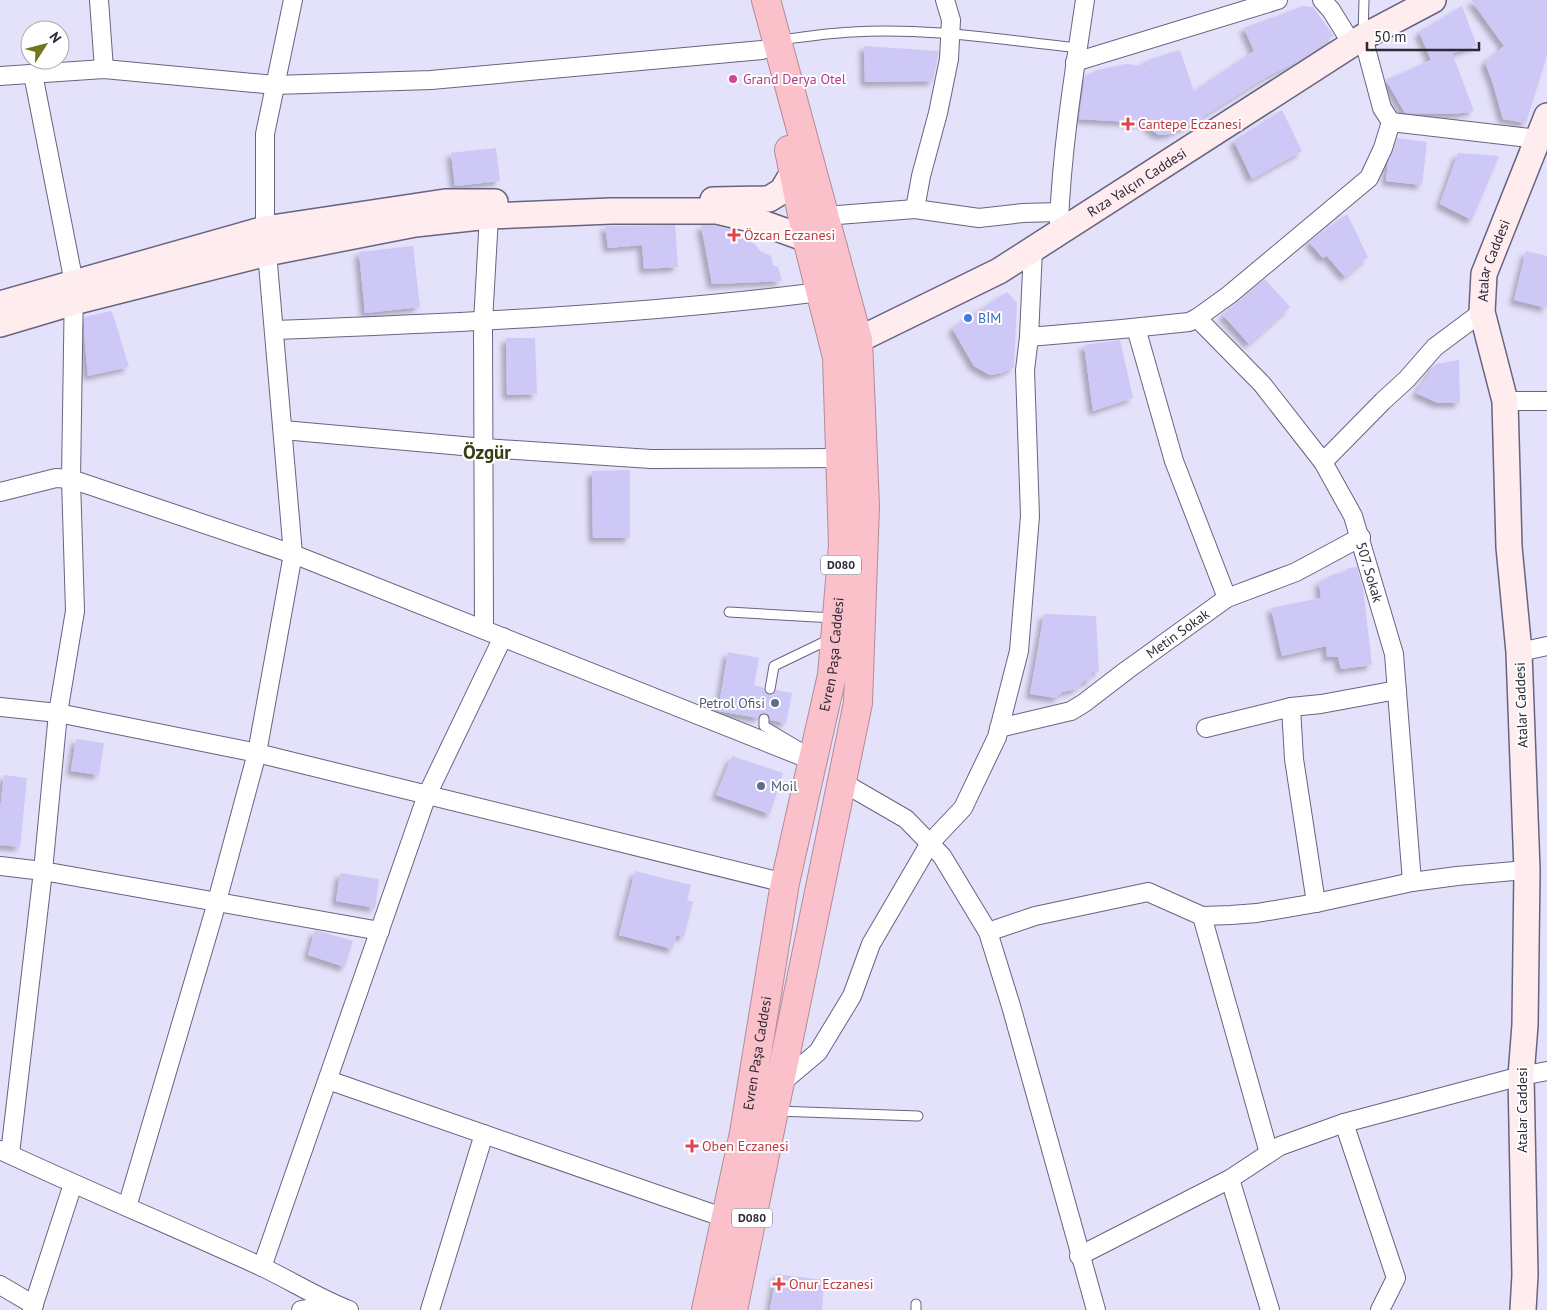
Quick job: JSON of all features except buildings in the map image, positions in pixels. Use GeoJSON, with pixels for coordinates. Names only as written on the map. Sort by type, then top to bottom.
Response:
{"type":"FeatureCollection","features":[{"type":"Feature","properties":{"kind":"highway","name":"Evren Paşa Caddesi"},"geometry":{"type":"LineString","coordinates":[[748,0],[770,45],[825,216],[858,340],[865,506],[858,703],[772,1119]]}},
{"type":"Feature","properties":{"kind":"highway","name":"Evren Paşa Caddesi"},"geometry":{"type":"LineString","coordinates":[[725,1218],[744,1133],[785,883],[832,675],[843,545],[837,357],[807,238],[770,45],[766,0]]}},
{"type":"Feature","properties":{"kind":"highway","name":"D080"},"geometry":{"type":"LineString","coordinates":[[733,1310],[772,1119]]}},
{"type":"Feature","properties":{"kind":"highway","name":"D080"},"geometry":{"type":"LineString","coordinates":[[706,1310],[725,1218]]}},
{"type":"Feature","properties":{"kind":"street"},"geometry":{"type":"LineString","coordinates":[[99,0],[104,69]]}},
{"type":"Feature","properties":{"kind":"street"},"geometry":{"type":"LineString","coordinates":[[127,1207],[258,754],[293,554],[265,229],[265,134],[293,0]]}},
{"type":"Feature","properties":{"kind":"street"},"geometry":{"type":"LineString","coordinates":[[915,209],[921,176],[948,68],[951,20],[945,0]]}},
{"type":"Feature","properties":{"kind":"street"},"geometry":{"type":"LineString","coordinates":[[825,216],[915,209],[979,218],[1023,213],[1059,222],[1076,55],[1085,0]]}},
{"type":"Feature","properties":{"kind":"street"},"geometry":{"type":"LineString","coordinates":[[1076,55],[1278,0]]}},
{"type":"Feature","properties":{"kind":"street"},"geometry":{"type":"LineString","coordinates":[[1029,337],[1189,322],[1229,295],[1369,178],[1384,148],[1391,122],[1382,108],[1358,41],[1322,0]]}},
{"type":"Feature","properties":{"kind":"street","name":"Rıza Yalçın Caddesi"},"geometry":{"type":"LineString","coordinates":[[837,357],[858,340],[999,271],[1033,249],[1059,222],[1358,41],[1433,0]]}},
{"type":"Feature","properties":{"kind":"street"},"geometry":{"type":"LineString","coordinates":[[0,76],[104,69],[275,85],[431,80],[770,45]]}},
{"type":"Feature","properties":{"kind":"street"},"geometry":{"type":"LineString","coordinates":[[33,74],[74,293],[71,479],[75,611],[58,713],[43,871],[5,1152],[262,1267],[332,1304],[349,1310]]}},
{"type":"Feature","properties":{"kind":"street"},"geometry":{"type":"LineString","coordinates":[[1391,122],[1544,123]]}},
{"type":"Feature","properties":{"kind":"street","name":"Atalar Caddesi"},"geometry":{"type":"LineString","coordinates":[[1523,1310],[1525,1275],[1520,1076],[1525,1025],[1527,870],[1519,652],[1509,546],[1505,401],[1482,312],[1484,274],[1544,123]]}},
{"type":"Feature","properties":{"kind":"street"},"geometry":{"type":"LineString","coordinates":[[0,324],[74,293],[265,229],[445,202],[639,203],[769,199],[782,190],[794,171]]}},
{"type":"Feature","properties":{"kind":"street"},"geometry":{"type":"LineString","coordinates":[[0,304],[74,293],[415,224],[489,216],[611,211],[717,211],[751,218],[807,238]]}},
{"type":"Feature","properties":{"kind":"street"},"geometry":{"type":"LineString","coordinates":[[484,629],[485,448],[483,322],[489,216]]}},
{"type":"Feature","properties":{"kind":"street"},"geometry":{"type":"LineString","coordinates":[[780,1084],[818,1052],[852,996],[871,944],[930,843],[964,808],[997,737],[1019,651],[1030,516],[1025,370],[1029,337],[1033,249]]}},
{"type":"Feature","properties":{"kind":"street"},"geometry":{"type":"LineString","coordinates":[[274,330],[483,322],[737,303],[820,292]]}},
{"type":"Feature","properties":{"kind":"street"},"geometry":{"type":"LineString","coordinates":[[1323,462],[1407,379],[1435,347],[1482,312]]}},
{"type":"Feature","properties":{"kind":"street","name":"507. Sokak"},"geometry":{"type":"LineString","coordinates":[[1197,318],[1262,384],[1323,462],[1353,516],[1361,537],[1394,654],[1412,882]]}},
{"type":"Feature","properties":{"kind":"street"},"geometry":{"type":"LineString","coordinates":[[1136,328],[1174,461],[1228,598]]}},
{"type":"Feature","properties":{"kind":"street"},"geometry":{"type":"LineString","coordinates":[[1505,401],[1547,401]]}},
{"type":"Feature","properties":{"kind":"street"},"geometry":{"type":"LineString","coordinates":[[282,430],[485,448],[651,459],[840,458]]}},
{"type":"Feature","properties":{"kind":"street"},"geometry":{"type":"LineString","coordinates":[[0,492],[56,478],[71,479],[293,554],[812,758]]}},
{"type":"Feature","properties":{"kind":"street","name":"Metin Sokak"},"geometry":{"type":"LineString","coordinates":[[999,728],[1071,711],[1228,598],[1296,572],[1361,537]]}},
{"type":"Feature","properties":{"kind":"street"},"geometry":{"type":"LineString","coordinates":[[262,1267],[427,795],[503,637]]}},
{"type":"Feature","properties":{"kind":"street"},"geometry":{"type":"LineString","coordinates":[[1519,652],[1547,646]]}},
{"type":"Feature","properties":{"kind":"street"},"geometry":{"type":"LineString","coordinates":[[1206,728],[1291,707],[1321,704],[1397,690]]}},
{"type":"Feature","properties":{"kind":"street"},"geometry":{"type":"LineString","coordinates":[[0,706],[58,713],[258,754],[785,883]]}},
{"type":"Feature","properties":{"kind":"street"},"geometry":{"type":"LineString","coordinates":[[1291,707],[1294,759],[1316,903]]}},
{"type":"Feature","properties":{"kind":"street"},"geometry":{"type":"LineString","coordinates":[[842,782],[906,819],[930,843],[942,856],[988,932],[1011,1006],[1079,1256],[1096,1310]]}},
{"type":"Feature","properties":{"kind":"street"},"geometry":{"type":"LineString","coordinates":[[0,866],[43,871],[380,931]]}},
{"type":"Feature","properties":{"kind":"street"},"geometry":{"type":"LineString","coordinates":[[988,932],[1035,916],[1148,892],[1202,916],[1257,913],[1316,903],[1412,882],[1527,870]]}},
{"type":"Feature","properties":{"kind":"street"},"geometry":{"type":"LineString","coordinates":[[1202,916],[1269,1154]]}},
{"type":"Feature","properties":{"kind":"street"},"geometry":{"type":"LineString","coordinates":[[1079,1256],[1230,1179],[1280,1146],[1344,1123],[1520,1076],[1547,1071]]}},
{"type":"Feature","properties":{"kind":"street"},"geometry":{"type":"LineString","coordinates":[[328,1080],[725,1218]]}},
{"type":"Feature","properties":{"kind":"street"},"geometry":{"type":"LineString","coordinates":[[1344,1123],[1396,1278],[1380,1310]]}},
{"type":"Feature","properties":{"kind":"street"},"geometry":{"type":"LineString","coordinates":[[430,1310],[484,1134]]}},
{"type":"Feature","properties":{"kind":"street"},"geometry":{"type":"LineString","coordinates":[[1230,1179],[1270,1310]]}},
{"type":"Feature","properties":{"kind":"street"},"geometry":{"type":"LineString","coordinates":[[0,1285],[33,1308],[73,1184]]}},
{"type":"Feature","properties":{"kind":"street"},"geometry":{"type":"LineString","coordinates":[[301,1310],[332,1304]]}},
{"type":"Feature","properties":{"kind":"lane"},"geometry":{"type":"LineString","coordinates":[[1358,41],[1364,0]]}},
{"type":"Feature","properties":{"kind":"lane"},"geometry":{"type":"LineString","coordinates":[[770,45],[853,32],[907,32],[950,34],[1076,55]]}},
{"type":"Feature","properties":{"kind":"lane"},"geometry":{"type":"LineString","coordinates":[[729,612],[836,627]]}},
{"type":"Feature","properties":{"kind":"lane"},"geometry":{"type":"LineString","coordinates":[[770,689],[774,666],[836,627]]}},
{"type":"Feature","properties":{"kind":"lane"},"geometry":{"type":"LineString","coordinates":[[764,719],[764,726],[812,758]]}},
{"type":"Feature","properties":{"kind":"lane"},"geometry":{"type":"LineString","coordinates":[[772,1119],[918,1116]]}},
{"type":"Feature","properties":{"kind":"place","name":"Grand Derya Otel"},"geometry":{"type":"Point","coordinates":[733,79]}},
{"type":"Feature","properties":{"kind":"place","name":"Cantepe Eczanesi"},"geometry":{"type":"Point","coordinates":[1128,124]}},
{"type":"Feature","properties":{"kind":"place","name":"Özcan Eczanesi"},"geometry":{"type":"Point","coordinates":[734,235]}},
{"type":"Feature","properties":{"kind":"place","name":"BİM"},"geometry":{"type":"Point","coordinates":[968,318]}},
{"type":"Feature","properties":{"kind":"place","name":"Petrol Ofisi"},"geometry":{"type":"Point","coordinates":[775,703]}},
{"type":"Feature","properties":{"kind":"place","name":"Moil"},"geometry":{"type":"Point","coordinates":[761,786]}},
{"type":"Feature","properties":{"kind":"place","name":"Oben Eczanesi"},"geometry":{"type":"Point","coordinates":[692,1146]}},
{"type":"Feature","properties":{"kind":"place","name":"Onur Eczanesi"},"geometry":{"type":"Point","coordinates":[779,1284]}},
{"type":"Feature","properties":{"kind":"district","name":"Özgür"},"geometry":{"type":"Point","coordinates":[487,452]}}]}
